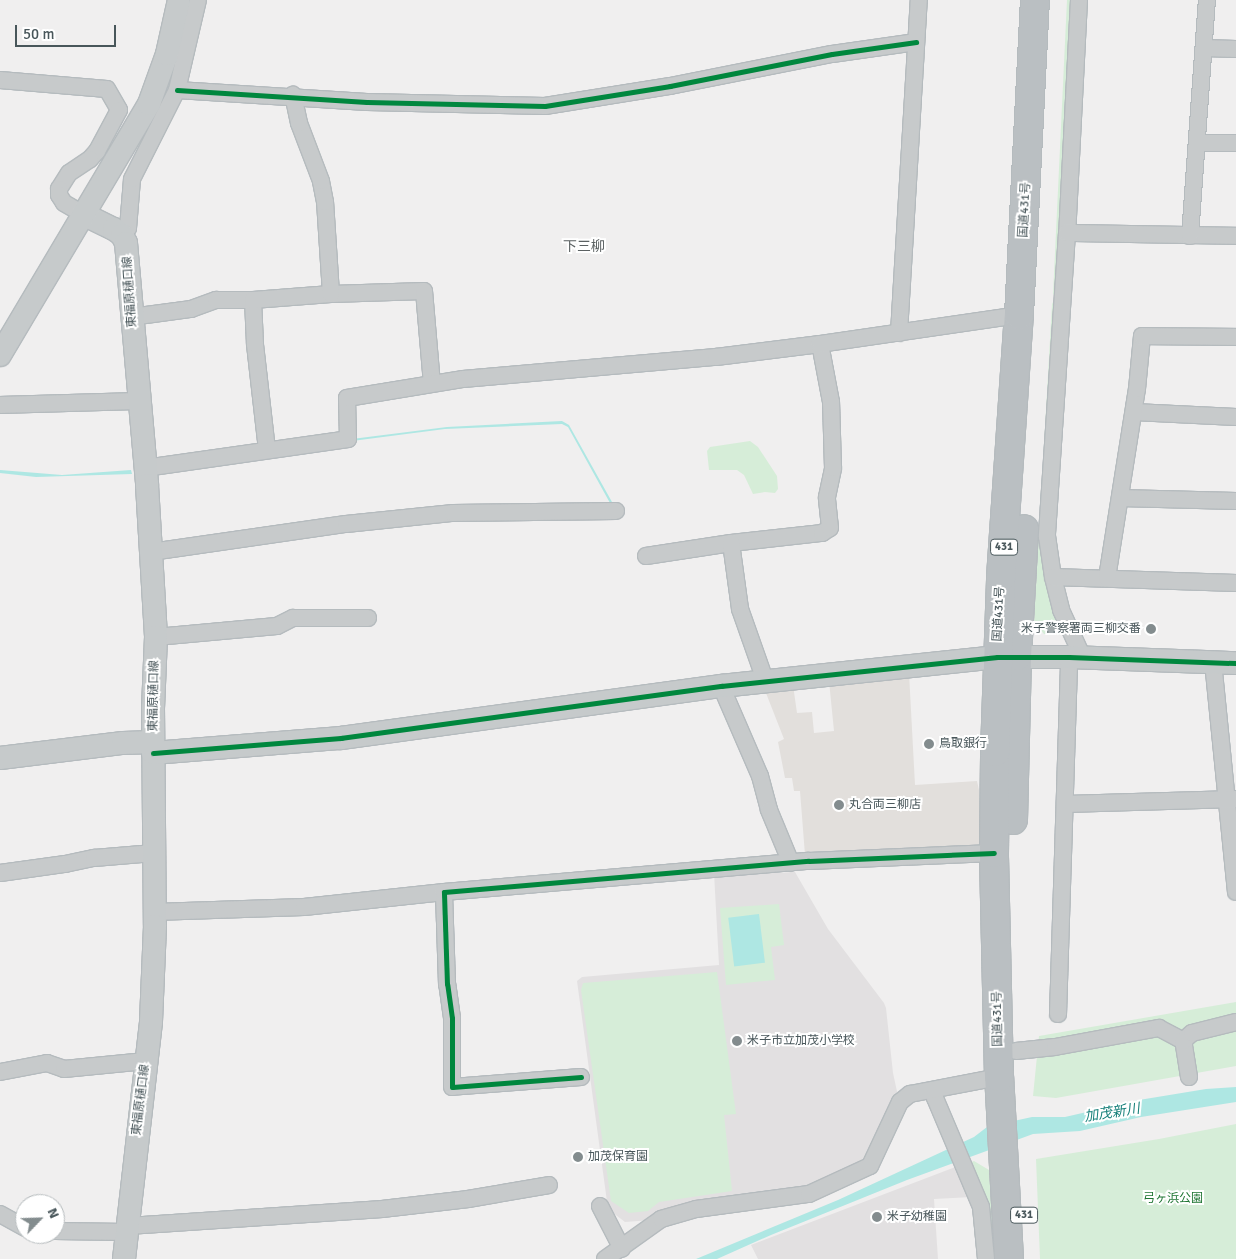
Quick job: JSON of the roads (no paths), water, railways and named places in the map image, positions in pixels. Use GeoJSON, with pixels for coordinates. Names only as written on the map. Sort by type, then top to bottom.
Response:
{"type":"FeatureCollection","features":[{"type":"Feature","properties":{"kind":"highway","name":"国道431号"},"geometry":{"type":"LineString","coordinates":[[1006,1089],[1016,1051],[1007,657],[1019,315],[1035,0]]}},
{"type":"Feature","properties":{"kind":"highway","name":"国道431号"},"geometry":{"type":"LineString","coordinates":[[1026,1259],[1013,1171],[1006,1089],[994,853],[1007,657],[1044,207],[1054,0]]}},
{"type":"Feature","properties":{"kind":"highway","name":"国道431号"},"geometry":{"type":"LineString","coordinates":[[1009,1259],[1013,1171]]}},
{"type":"Feature","properties":{"kind":"main road"},"geometry":{"type":"LineString","coordinates":[[0,355],[85,215],[149,104],[167,54],[179,0]]}},
{"type":"Feature","properties":{"kind":"main road"},"geometry":{"type":"LineString","coordinates":[[85,215],[122,235]]}},
{"type":"Feature","properties":{"kind":"main road","name":"東福原樋口線"},"geometry":{"type":"LineString","coordinates":[[122,235],[126,244],[145,468],[156,637],[153,747],[154,912],[151,1022],[124,1259]]}},
{"type":"Feature","properties":{"kind":"main road"},"geometry":{"type":"LineString","coordinates":[[0,758],[114,744],[153,747],[341,738],[765,680],[1007,657],[1076,657],[1236,663]]}},
{"type":"Feature","properties":{"kind":"street"},"geometry":{"type":"LineString","coordinates":[[122,235],[128,228],[132,179],[177,90],[198,0]]}},
{"type":"Feature","properties":{"kind":"street"},"geometry":{"type":"LineString","coordinates":[[899,333],[919,0]]}},
{"type":"Feature","properties":{"kind":"street"},"geometry":{"type":"LineString","coordinates":[[1058,1014],[1065,804],[1076,657],[1053,577],[1048,536],[1079,0]]}},
{"type":"Feature","properties":{"kind":"street"},"geometry":{"type":"LineString","coordinates":[[1190,236],[1207,0]]}},
{"type":"Feature","properties":{"kind":"street"},"geometry":{"type":"LineString","coordinates":[[177,90],[292,95],[367,102],[546,106],[670,86],[832,54],[916,42]]}},
{"type":"Feature","properties":{"kind":"street"},"geometry":{"type":"LineString","coordinates":[[1204,48],[1236,49]]}},
{"type":"Feature","properties":{"kind":"street"},"geometry":{"type":"LineString","coordinates":[[0,80],[108,89],[119,110],[97,151],[90,159],[69,173],[59,188],[59,196],[64,203],[85,215]]}},
{"type":"Feature","properties":{"kind":"street"},"geometry":{"type":"LineString","coordinates":[[292,95],[299,123],[321,181],[325,202],[331,294]]}},
{"type":"Feature","properties":{"kind":"street"},"geometry":{"type":"LineString","coordinates":[[1197,143],[1236,143]]}},
{"type":"Feature","properties":{"kind":"street"},"geometry":{"type":"LineString","coordinates":[[1067,233],[1236,236]]}},
{"type":"Feature","properties":{"kind":"street"},"geometry":{"type":"LineString","coordinates":[[132,317],[191,309],[216,300],[254,300],[331,294],[424,291],[432,384]]}},
{"type":"Feature","properties":{"kind":"street"},"geometry":{"type":"LineString","coordinates":[[254,300],[255,344],[267,450]]}},
{"type":"Feature","properties":{"kind":"street"},"geometry":{"type":"LineString","coordinates":[[145,468],[348,439],[347,398],[432,384],[578,368],[716,357],[1019,315]]}},
{"type":"Feature","properties":{"kind":"street"},"geometry":{"type":"LineString","coordinates":[[1107,578],[1134,412],[1142,336],[1236,337]]}},
{"type":"Feature","properties":{"kind":"street"},"geometry":{"type":"LineString","coordinates":[[646,556],[731,542],[822,533],[830,528],[827,497],[833,468],[831,402],[820,344]]}},
{"type":"Feature","properties":{"kind":"street"},"geometry":{"type":"LineString","coordinates":[[0,405],[138,401]]}},
{"type":"Feature","properties":{"kind":"street"},"geometry":{"type":"LineString","coordinates":[[1134,412],[1236,417]]}},
{"type":"Feature","properties":{"kind":"street"},"geometry":{"type":"LineString","coordinates":[[1120,498],[1236,501]]}},
{"type":"Feature","properties":{"kind":"street"},"geometry":{"type":"LineString","coordinates":[[151,552],[346,524],[453,513],[616,511]]}},
{"type":"Feature","properties":{"kind":"street"},"geometry":{"type":"LineString","coordinates":[[731,542],[740,609],[765,680]]}},
{"type":"Feature","properties":{"kind":"street"},"geometry":{"type":"LineString","coordinates":[[1053,577],[1236,582]]}},
{"type":"Feature","properties":{"kind":"street"},"geometry":{"type":"LineString","coordinates":[[156,637],[277,626],[293,618],[368,618]]}},
{"type":"Feature","properties":{"kind":"street"},"geometry":{"type":"LineString","coordinates":[[1213,662],[1231,799],[1236,892]]}},
{"type":"Feature","properties":{"kind":"street"},"geometry":{"type":"LineString","coordinates":[[721,686],[760,776],[769,810],[791,863]]}},
{"type":"Feature","properties":{"kind":"street"},"geometry":{"type":"LineString","coordinates":[[1065,804],[1231,799]]}},
{"type":"Feature","properties":{"kind":"street"},"geometry":{"type":"LineString","coordinates":[[154,912],[304,907],[444,892],[791,863],[965,852],[994,853]]}},
{"type":"Feature","properties":{"kind":"street"},"geometry":{"type":"LineString","coordinates":[[0,873],[94,858],[154,853]]}},
{"type":"Feature","properties":{"kind":"street"},"geometry":{"type":"LineString","coordinates":[[444,892],[447,984],[452,1018],[452,1087],[581,1078]]}},
{"type":"Feature","properties":{"kind":"street"},"geometry":{"type":"LineString","coordinates":[[1183,1042],[1192,1034],[1236,1022]]}},
{"type":"Feature","properties":{"kind":"street"},"geometry":{"type":"LineString","coordinates":[[1016,1051],[1055,1047],[1159,1028],[1183,1042],[1189,1076]]}},
{"type":"Feature","properties":{"kind":"street"},"geometry":{"type":"LineString","coordinates":[[0,1072],[47,1063],[64,1069],[146,1061]]}},
{"type":"Feature","properties":{"kind":"street"},"geometry":{"type":"LineString","coordinates":[[605,1259],[622,1249],[661,1219],[696,1209],[809,1194],[870,1166],[900,1102],[910,1094],[934,1091],[1006,1089]]}},
{"type":"Feature","properties":{"kind":"street"},"geometry":{"type":"LineString","coordinates":[[934,1091],[935,1098],[981,1207],[986,1259]]}},
{"type":"Feature","properties":{"kind":"street"},"geometry":{"type":"LineString","coordinates":[[65,1231],[128,1229],[382,1209],[468,1199],[549,1185]]}},
{"type":"Feature","properties":{"kind":"street"},"geometry":{"type":"LineString","coordinates":[[600,1206],[622,1249]]}},
{"type":"Feature","properties":{"kind":"street"},"geometry":{"type":"LineString","coordinates":[[0,1214],[15,1222]]}},
{"type":"Feature","properties":{"kind":"water"},"geometry":{"type":"Polygon","coordinates":[[[562,421],[569,425],[612,502],[610,503],[568,427],[562,424],[445,429],[352,441],[352,439],[447,427],[562,421]]]}},
{"type":"Feature","properties":{"kind":"water"},"geometry":{"type":"Polygon","coordinates":[[[0,470],[62,475],[131,470],[132,474],[36,477],[0,473],[0,470]]]}},
{"type":"Feature","properties":{"kind":"water"},"geometry":{"type":"Polygon","coordinates":[[[759,914],[765,963],[734,966],[728,918],[759,914]]]}},
{"type":"Feature","properties":{"kind":"water","name":"加茂新川"},"geometry":{"type":"Polygon","coordinates":[[[1236,1087],[1236,1102],[1141,1117],[1080,1131],[1033,1134],[907,1180],[717,1259],[696,1259],[838,1200],[974,1137],[987,1127],[1032,1117],[1065,1117],[1139,1100],[1206,1089],[1236,1087]]]}},
{"type":"Feature","properties":{"kind":"place","name":"米子警察署両三柳交番"},"geometry":{"type":"Point","coordinates":[1151,629]}},
{"type":"Feature","properties":{"kind":"place","name":"鳥取銀行"},"geometry":{"type":"Point","coordinates":[929,744]}},
{"type":"Feature","properties":{"kind":"place","name":"丸合両三柳店"},"geometry":{"type":"Point","coordinates":[839,805]}},
{"type":"Feature","properties":{"kind":"place","name":"米子市立加茂小学校"},"geometry":{"type":"Point","coordinates":[737,1041]}},
{"type":"Feature","properties":{"kind":"place","name":"加茂保育園"},"geometry":{"type":"Point","coordinates":[578,1157]}},
{"type":"Feature","properties":{"kind":"place","name":"米子幼稚園"},"geometry":{"type":"Point","coordinates":[877,1217]}},
{"type":"Feature","properties":{"kind":"district","name":"下三柳"},"geometry":{"type":"Point","coordinates":[584,247]}},
{"type":"Feature","properties":{"kind":"park label","name":"弓ヶ浜公園"},"geometry":{"type":"Point","coordinates":[1173,1199]}}]}
